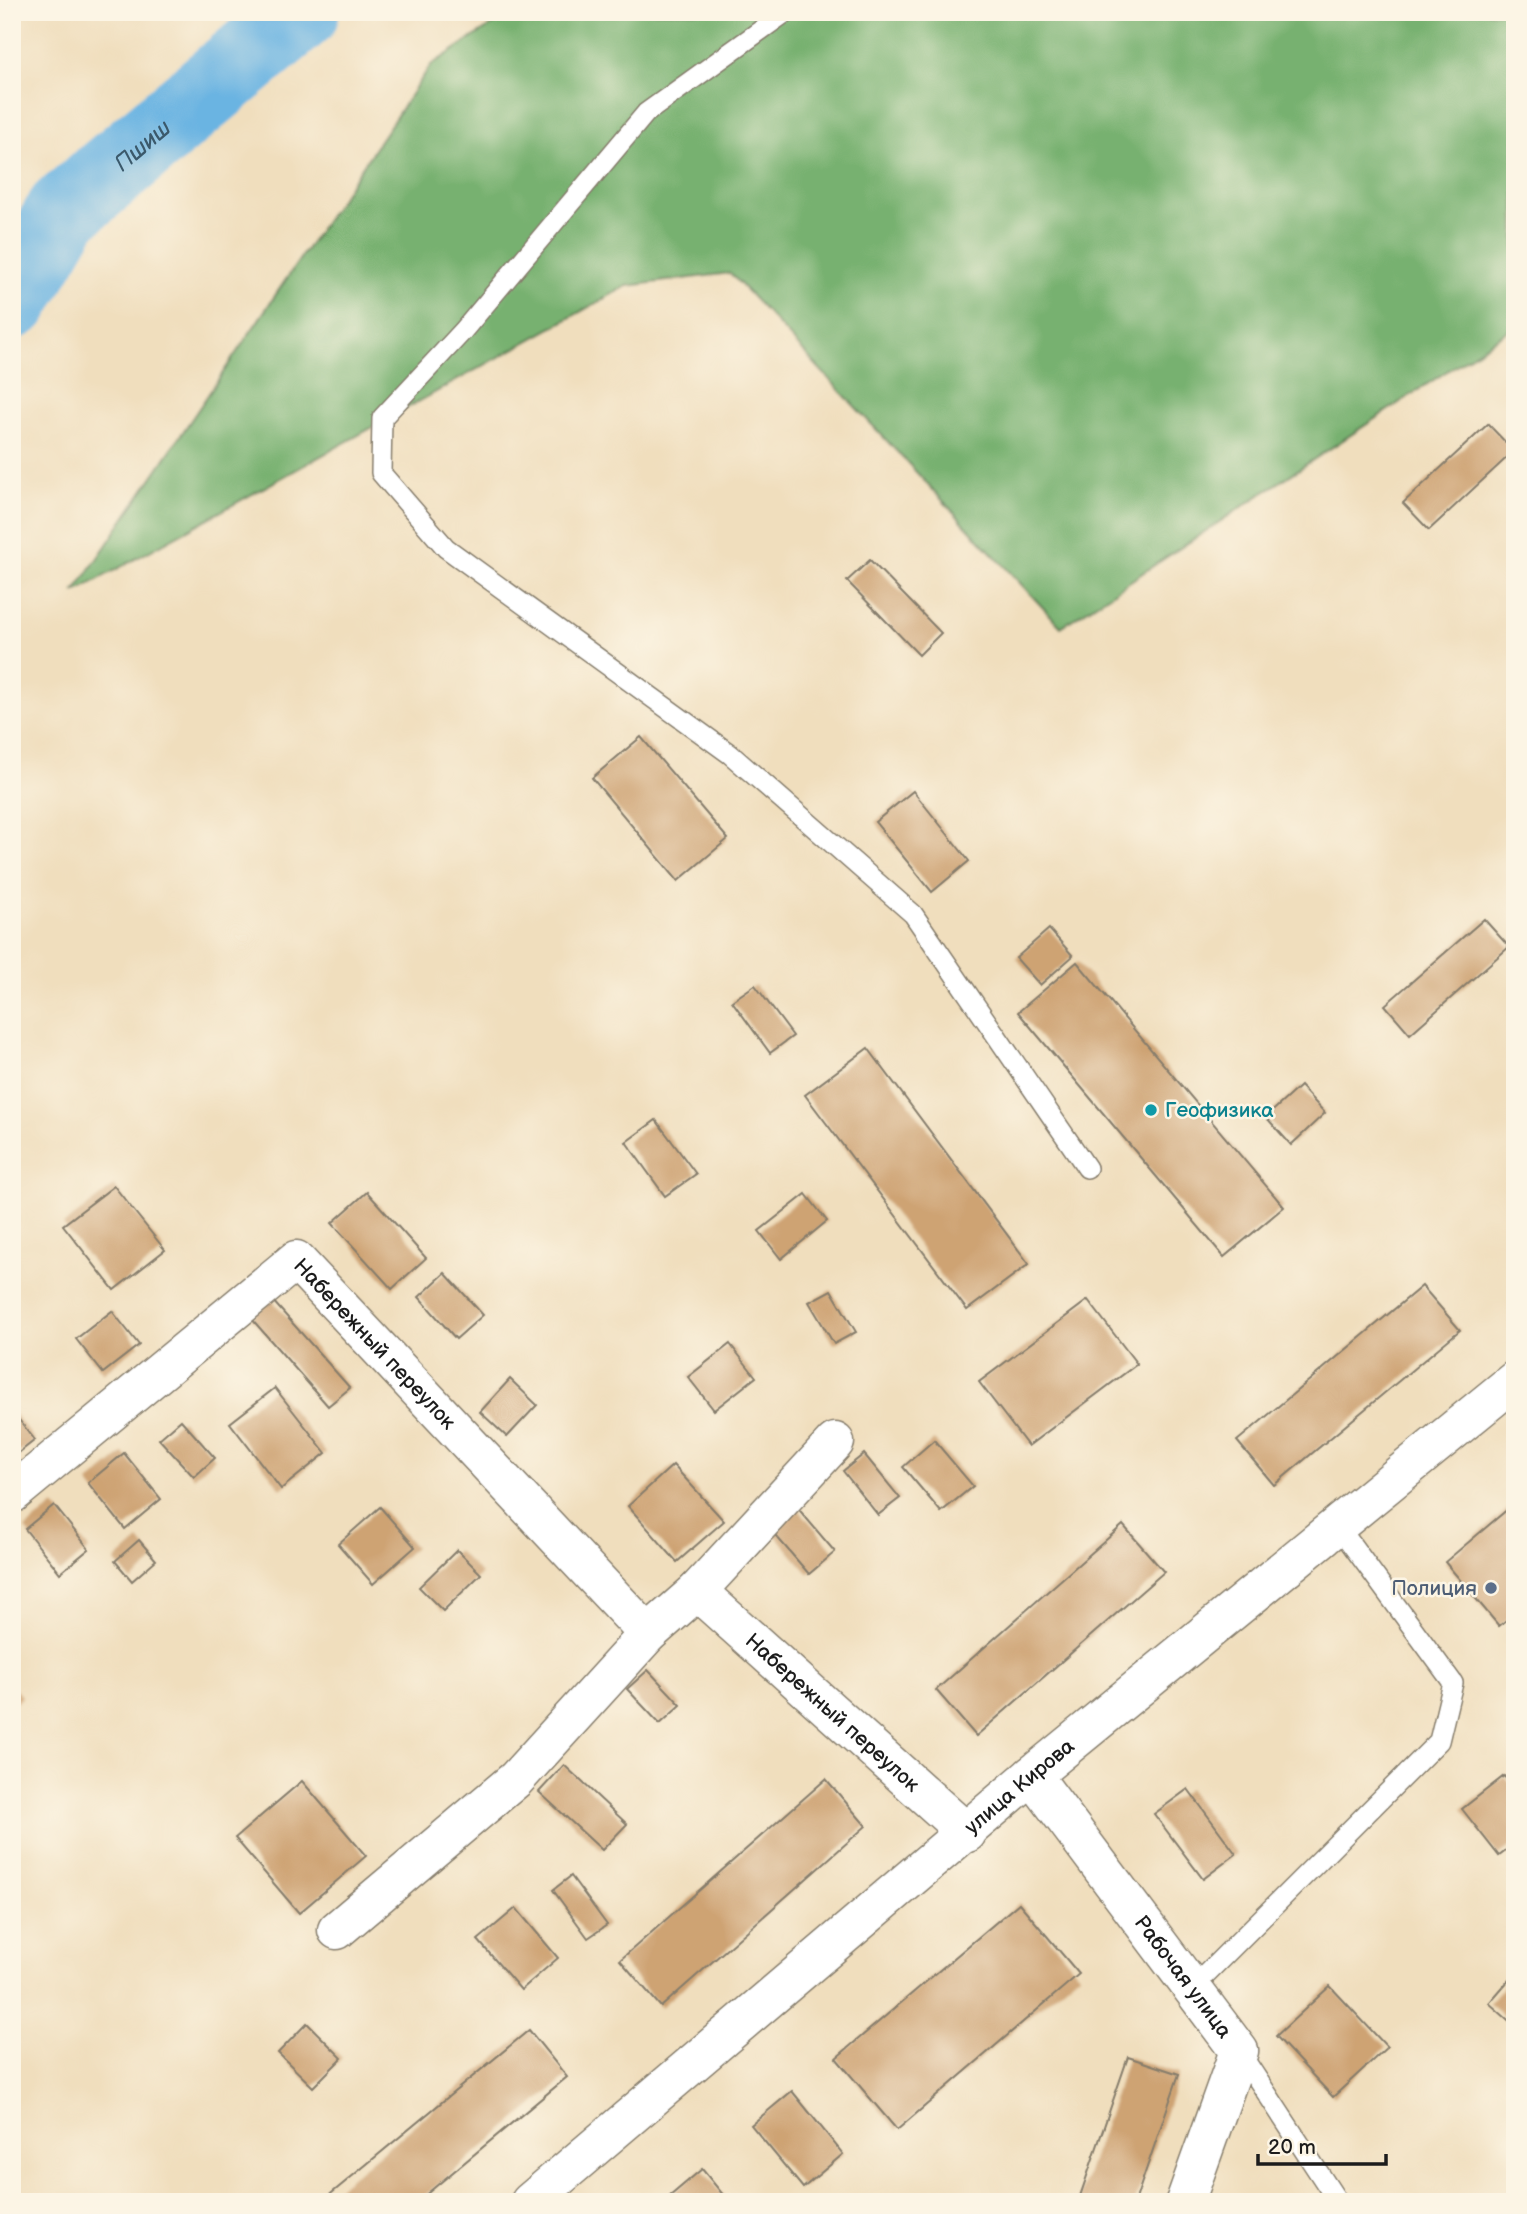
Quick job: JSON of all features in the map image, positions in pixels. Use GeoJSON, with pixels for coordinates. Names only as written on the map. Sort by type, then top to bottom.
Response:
{"type":"FeatureCollection","features":[{"type":"Feature","properties":{"kind":"street","name":"Набережный переулок"},"geometry":{"type":"LineString","coordinates":[[12,1494],[296,1260],[649,1634]]}},
{"type":"Feature","properties":{"kind":"street","name":"улица Кирова"},"geometry":{"type":"LineString","coordinates":[[530,2202],[1032,1775],[1515,1380]]}},
{"type":"Feature","properties":{"kind":"street"},"geometry":{"type":"LineString","coordinates":[[337,1930],[516,1779],[649,1634],[698,1591],[835,1442]]}},
{"type":"Feature","properties":{"kind":"street","name":"Набережный переулок"},"geometry":{"type":"LineString","coordinates":[[698,1591],[967,1833]]}},
{"type":"Feature","properties":{"kind":"street","name":"Рабочая улица"},"geometry":{"type":"LineString","coordinates":[[1032,1775],[1239,2051],[1185,2202]]}},
{"type":"Feature","properties":{"kind":"lane"},"geometry":{"type":"LineString","coordinates":[[786,12],[646,113],[463,331],[382,418],[381,473],[446,548],[730,754],[913,914],[1087,1168]]}},
{"type":"Feature","properties":{"kind":"lane"},"geometry":{"type":"LineString","coordinates":[[1191,1989],[1438,1741],[1453,1683],[1338,1527]]}},
{"type":"Feature","properties":{"kind":"lane"},"geometry":{"type":"LineString","coordinates":[[1239,2051],[1338,2202]]}},
{"type":"Feature","properties":{"kind":"green space"},"geometry":{"type":"Polygon","coordinates":[[[512,12],[1515,12],[1515,326],[1061,627],[730,273],[627,286],[74,593],[431,65],[512,12]]]}},
{"type":"Feature","properties":{"kind":"building"},"geometry":{"type":"Polygon","coordinates":[[[1488,424],[1514,451],[1429,530],[1403,503],[1488,424]]]}},
{"type":"Feature","properties":{"kind":"building"},"geometry":{"type":"Polygon","coordinates":[[[870,560],[941,633],[919,655],[847,581],[870,560]]]}},
{"type":"Feature","properties":{"kind":"building"},"geometry":{"type":"Polygon","coordinates":[[[641,737],[728,839],[678,881],[592,778],[641,737]]]}},
{"type":"Feature","properties":{"kind":"building"},"geometry":{"type":"Polygon","coordinates":[[[913,791],[969,861],[932,892],[875,822],[913,791]]]}},
{"type":"Feature","properties":{"kind":"building"},"geometry":{"type":"Polygon","coordinates":[[[1484,919],[1509,947],[1410,1034],[1385,1005],[1484,919]]]}},
{"type":"Feature","properties":{"kind":"building"},"geometry":{"type":"Polygon","coordinates":[[[1049,929],[1073,956],[1040,985],[1016,958],[1049,929]]]}},
{"type":"Feature","properties":{"kind":"building","name":"Геофизика"},"geometry":{"type":"Polygon","coordinates":[[[1077,962],[1284,1207],[1224,1257],[1018,1012],[1077,962]]]}},
{"type":"Feature","properties":{"kind":"building"},"geometry":{"type":"Polygon","coordinates":[[[755,985],[793,1036],[770,1053],[732,1001],[755,985]]]}},
{"type":"Feature","properties":{"kind":"building"},"geometry":{"type":"Polygon","coordinates":[[[868,1048],[1029,1264],[967,1310],[805,1095],[868,1048]]]}},
{"type":"Feature","properties":{"kind":"building"},"geometry":{"type":"Polygon","coordinates":[[[1300,1086],[1325,1113],[1291,1145],[1266,1117],[1300,1086]]]}},
{"type":"Feature","properties":{"kind":"building"},"geometry":{"type":"Polygon","coordinates":[[[656,1120],[696,1174],[665,1196],[626,1142],[656,1120]]]}},
{"type":"Feature","properties":{"kind":"building"},"geometry":{"type":"Polygon","coordinates":[[[114,1186],[165,1250],[114,1290],[63,1225],[114,1186]]]}},
{"type":"Feature","properties":{"kind":"building"},"geometry":{"type":"Polygon","coordinates":[[[367,1192],[426,1258],[392,1289],[332,1223],[367,1192]]]}},
{"type":"Feature","properties":{"kind":"building"},"geometry":{"type":"Polygon","coordinates":[[[806,1194],[827,1221],[781,1259],[759,1231],[806,1194]]]}},
{"type":"Feature","properties":{"kind":"building"},"geometry":{"type":"Polygon","coordinates":[[[445,1273],[483,1315],[456,1339],[419,1297],[445,1273]]]}},
{"type":"Feature","properties":{"kind":"building"},"geometry":{"type":"Polygon","coordinates":[[[1422,1286],[1460,1330],[1274,1485],[1237,1441],[1422,1286]]]}},
{"type":"Feature","properties":{"kind":"building"},"geometry":{"type":"Polygon","coordinates":[[[831,1290],[856,1332],[834,1344],[809,1302],[831,1290]]]}},
{"type":"Feature","properties":{"kind":"building"},"geometry":{"type":"Polygon","coordinates":[[[272,1300],[350,1388],[328,1406],[251,1318],[272,1300]]]}},
{"type":"Feature","properties":{"kind":"building"},"geometry":{"type":"Polygon","coordinates":[[[1088,1300],[1137,1364],[1028,1446],[979,1382],[1088,1300]]]}},
{"type":"Feature","properties":{"kind":"building"},"geometry":{"type":"Polygon","coordinates":[[[112,1311],[139,1345],[103,1373],[76,1339],[112,1311]]]}},
{"type":"Feature","properties":{"kind":"building"},"geometry":{"type":"Polygon","coordinates":[[[730,1344],[756,1377],[714,1410],[688,1377],[730,1344]]]}},
{"type":"Feature","properties":{"kind":"building"},"geometry":{"type":"Polygon","coordinates":[[[510,1379],[537,1405],[507,1437],[480,1412],[510,1379]]]}},
{"type":"Feature","properties":{"kind":"building"},"geometry":{"type":"Polygon","coordinates":[[[275,1388],[326,1453],[281,1489],[230,1423],[275,1388]]]}},
{"type":"Feature","properties":{"kind":"building"},"geometry":{"type":"Polygon","coordinates":[[[12,1411],[35,1440],[12,1458],[12,1411]]]}},
{"type":"Feature","properties":{"kind":"building"},"geometry":{"type":"Polygon","coordinates":[[[181,1420],[215,1458],[194,1477],[159,1439],[181,1420]]]}},
{"type":"Feature","properties":{"kind":"building"},"geometry":{"type":"Polygon","coordinates":[[[934,1440],[973,1486],[941,1512],[903,1467],[934,1440]]]}},
{"type":"Feature","properties":{"kind":"building"},"geometry":{"type":"Polygon","coordinates":[[[124,1453],[161,1499],[125,1529],[88,1483],[124,1453]]]}},
{"type":"Feature","properties":{"kind":"building"},"geometry":{"type":"Polygon","coordinates":[[[864,1454],[900,1498],[878,1515],[843,1471],[864,1454]]]}},
{"type":"Feature","properties":{"kind":"building"},"geometry":{"type":"Polygon","coordinates":[[[673,1465],[724,1521],[677,1562],[628,1506],[673,1465]]]}},
{"type":"Feature","properties":{"kind":"building","name":"Полиция"},"geometry":{"type":"Polygon","coordinates":[[[1515,1503],[1515,1613],[1499,1626],[1445,1562],[1515,1503]]]}},
{"type":"Feature","properties":{"kind":"building"},"geometry":{"type":"Polygon","coordinates":[[[54,1505],[89,1549],[60,1573],[25,1529],[54,1505]]]}},
{"type":"Feature","properties":{"kind":"building"},"geometry":{"type":"Polygon","coordinates":[[[796,1506],[835,1552],[809,1574],[770,1529],[796,1506]]]}},
{"type":"Feature","properties":{"kind":"building"},"geometry":{"type":"Polygon","coordinates":[[[380,1507],[415,1547],[373,1584],[338,1544],[380,1507]]]}},
{"type":"Feature","properties":{"kind":"building"},"geometry":{"type":"Polygon","coordinates":[[[1123,1525],[1164,1572],[976,1736],[936,1690],[1123,1525]]]}},
{"type":"Feature","properties":{"kind":"building"},"geometry":{"type":"Polygon","coordinates":[[[139,1540],[156,1560],[132,1581],[115,1561],[139,1540]]]}},
{"type":"Feature","properties":{"kind":"building"},"geometry":{"type":"Polygon","coordinates":[[[457,1550],[481,1574],[443,1611],[419,1587],[457,1550]]]}},
{"type":"Feature","properties":{"kind":"building"},"geometry":{"type":"Polygon","coordinates":[[[648,1670],[681,1705],[660,1724],[627,1689],[648,1670]]]}},
{"type":"Feature","properties":{"kind":"building"},"geometry":{"type":"Polygon","coordinates":[[[12,1686],[22,1697],[12,1706],[12,1686]]]}},
{"type":"Feature","properties":{"kind":"building"},"geometry":{"type":"Polygon","coordinates":[[[564,1765],[627,1824],[602,1850],[539,1792],[564,1765]]]}},
{"type":"Feature","properties":{"kind":"building"},"geometry":{"type":"Polygon","coordinates":[[[1504,1776],[1515,1789],[1515,1844],[1499,1856],[1462,1809],[1504,1776]]]}},
{"type":"Feature","properties":{"kind":"building"},"geometry":{"type":"Polygon","coordinates":[[[826,1779],[866,1826],[661,2007],[620,1960],[826,1779]]]}},
{"type":"Feature","properties":{"kind":"building"},"geometry":{"type":"Polygon","coordinates":[[[302,1781],[366,1856],[299,1913],[235,1838],[302,1781]]]}},
{"type":"Feature","properties":{"kind":"building"},"geometry":{"type":"Polygon","coordinates":[[[1188,1789],[1236,1854],[1203,1879],[1154,1814],[1188,1789]]]}},
{"type":"Feature","properties":{"kind":"building"},"geometry":{"type":"Polygon","coordinates":[[[571,1876],[607,1925],[588,1938],[553,1890],[571,1876]]]}},
{"type":"Feature","properties":{"kind":"building"},"geometry":{"type":"Polygon","coordinates":[[[1019,1903],[1079,1974],[897,2130],[836,2058],[1019,1903]]]}},
{"type":"Feature","properties":{"kind":"building"},"geometry":{"type":"Polygon","coordinates":[[[516,1908],[558,1958],[521,1990],[478,1940],[516,1908]]]}},
{"type":"Feature","properties":{"kind":"building"},"geometry":{"type":"Polygon","coordinates":[[[1515,1973],[1515,2026],[1489,2003],[1515,1973]]]}},
{"type":"Feature","properties":{"kind":"building"},"geometry":{"type":"Polygon","coordinates":[[[1330,1986],[1387,2047],[1333,2097],[1276,2036],[1330,1986]]]}},
{"type":"Feature","properties":{"kind":"building"},"geometry":{"type":"Polygon","coordinates":[[[307,2023],[342,2058],[313,2087],[278,2053],[307,2023]]]}},
{"type":"Feature","properties":{"kind":"building"},"geometry":{"type":"Polygon","coordinates":[[[529,2030],[567,2077],[417,2202],[321,2202],[529,2030]]]}},
{"type":"Feature","properties":{"kind":"building"},"geometry":{"type":"Polygon","coordinates":[[[1128,2057],[1179,2074],[1135,2202],[1078,2202],[1128,2057]]]}},
{"type":"Feature","properties":{"kind":"building"},"geometry":{"type":"Polygon","coordinates":[[[792,2091],[843,2154],[803,2188],[751,2125],[792,2091]]]}},
{"type":"Feature","properties":{"kind":"building"},"geometry":{"type":"Polygon","coordinates":[[[702,2169],[729,2202],[663,2202],[702,2169]]]}},
{"type":"Feature","properties":{"kind":"waterway","name":"Пшиш"},"geometry":{"type":"LineString","coordinates":[[12,301],[64,211],[301,12]]}},
{"type":"Feature","properties":{"kind":"place","name":"Геофизика"},"geometry":{"type":"Point","coordinates":[1151,1110]}},
{"type":"Feature","properties":{"kind":"place","name":"Полиция"},"geometry":{"type":"Point","coordinates":[1491,1588]}}]}
